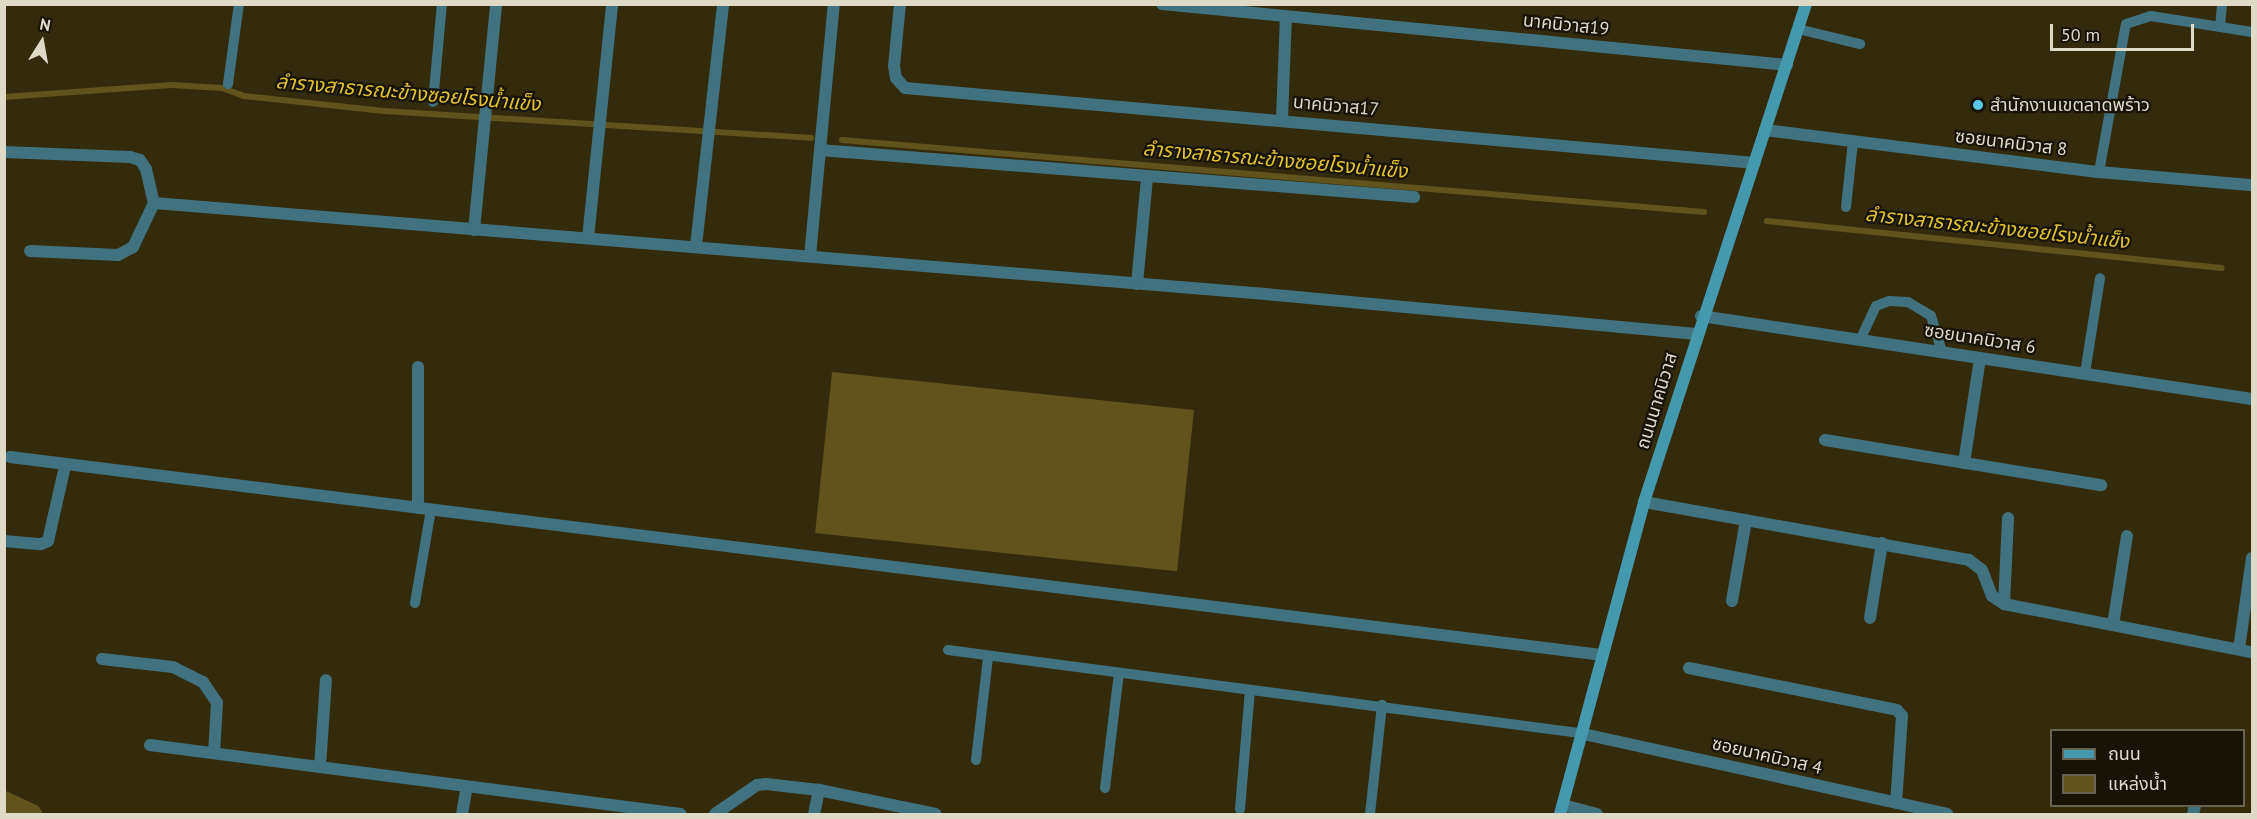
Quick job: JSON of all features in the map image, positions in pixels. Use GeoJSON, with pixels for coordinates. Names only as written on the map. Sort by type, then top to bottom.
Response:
{"type":"FeatureCollection","features":[{"type":"Feature","properties":{"kind":"main road","name":"ถนนนาคนิวาส"},"geometry":{"type":"LineString","coordinates":[[1561,810],[1644,502],[1701,316],[1755,163],[1806,4]]}},
{"type":"Feature","properties":{"kind":"street"},"geometry":{"type":"LineString","coordinates":[[474,230],[496,4]]}},
{"type":"Feature","properties":{"kind":"street"},"geometry":{"type":"LineString","coordinates":[[588,238],[612,4]]}},
{"type":"Feature","properties":{"kind":"street"},"geometry":{"type":"LineString","coordinates":[[696,246],[723,4]]}},
{"type":"Feature","properties":{"kind":"street"},"geometry":{"type":"LineString","coordinates":[[810,256],[834,4]]}},
{"type":"Feature","properties":{"kind":"street","name":"นาคนิวาส17"},"geometry":{"type":"LineString","coordinates":[[900,4],[896,78],[899,84],[913,89],[1282,118],[1755,163]]}},
{"type":"Feature","properties":{"kind":"street","name":"นาคนิวาส19"},"geometry":{"type":"LineString","coordinates":[[1162,4],[1787,65]]}},
{"type":"Feature","properties":{"kind":"street"},"geometry":{"type":"LineString","coordinates":[[1282,118],[1286,16]]}},
{"type":"Feature","properties":{"kind":"street","name":"ซอยนาคนิวาส 8"},"geometry":{"type":"LineString","coordinates":[[1766,130],[2099,172],[2253,185]]}},
{"type":"Feature","properties":{"kind":"street"},"geometry":{"type":"LineString","coordinates":[[820,150],[1147,179],[1414,197]]}},
{"type":"Feature","properties":{"kind":"street"},"geometry":{"type":"LineString","coordinates":[[4,152],[140,160],[154,203],[133,247],[118,255],[30,251]]}},
{"type":"Feature","properties":{"kind":"street"},"geometry":{"type":"LineString","coordinates":[[1137,284],[1147,179]]}},
{"type":"Feature","properties":{"kind":"street"},"geometry":{"type":"LineString","coordinates":[[154,203],[696,246],[1696,334]]}},
{"type":"Feature","properties":{"kind":"street","name":"ซอยนาคนิวาส 6"},"geometry":{"type":"LineString","coordinates":[[1701,316],[1861,338],[2253,399]]}},
{"type":"Feature","properties":{"kind":"street"},"geometry":{"type":"LineString","coordinates":[[1964,463],[1980,358]]}},
{"type":"Feature","properties":{"kind":"street"},"geometry":{"type":"LineString","coordinates":[[418,367],[424,509]]}},
{"type":"Feature","properties":{"kind":"street"},"geometry":{"type":"LineString","coordinates":[[1825,440],[2101,485]]}},
{"type":"Feature","properties":{"kind":"street"},"geometry":{"type":"LineString","coordinates":[[10,458],[1601,655]]}},
{"type":"Feature","properties":{"kind":"street"},"geometry":{"type":"LineString","coordinates":[[4,541],[41,544],[48,541],[65,466]]}},
{"type":"Feature","properties":{"kind":"street"},"geometry":{"type":"LineString","coordinates":[[1644,502],[1969,560],[1982,570],[1992,596],[2004,604],[2253,652]]}},
{"type":"Feature","properties":{"kind":"street"},"geometry":{"type":"LineString","coordinates":[[2004,604],[2008,518]]}},
{"type":"Feature","properties":{"kind":"street"},"geometry":{"type":"LineString","coordinates":[[1732,601],[1746,520]]}},
{"type":"Feature","properties":{"kind":"street"},"geometry":{"type":"LineString","coordinates":[[2113,625],[2127,536]]}},
{"type":"Feature","properties":{"kind":"street"},"geometry":{"type":"LineString","coordinates":[[1870,618],[1882,543]]}},
{"type":"Feature","properties":{"kind":"street"},"geometry":{"type":"LineString","coordinates":[[2239,649],[2253,558]]}},
{"type":"Feature","properties":{"kind":"street"},"geometry":{"type":"LineString","coordinates":[[102,659],[172,667],[203,682],[217,703],[214,753]]}},
{"type":"Feature","properties":{"kind":"street"},"geometry":{"type":"LineString","coordinates":[[1689,668],[1897,710],[1902,716],[1896,803]]}},
{"type":"Feature","properties":{"kind":"street"},"geometry":{"type":"LineString","coordinates":[[320,767],[326,680]]}},
{"type":"Feature","properties":{"kind":"street","name":"ซอยนาคนิวาส 4"},"geometry":{"type":"LineString","coordinates":[[1580,733],[1947,814]]}},
{"type":"Feature","properties":{"kind":"street"},"geometry":{"type":"LineString","coordinates":[[150,745],[681,814]]}},
{"type":"Feature","properties":{"kind":"street"},"geometry":{"type":"LineString","coordinates":[[715,814],[757,785],[819,790],[933,814]]}},
{"type":"Feature","properties":{"kind":"street"},"geometry":{"type":"LineString","coordinates":[[462,814],[467,787]]}},
{"type":"Feature","properties":{"kind":"street"},"geometry":{"type":"LineString","coordinates":[[814,814],[819,790]]}},
{"type":"Feature","properties":{"kind":"street"},"geometry":{"type":"LineString","coordinates":[[1561,810],[1597,814]]}},
{"type":"Feature","properties":{"kind":"lane"},"geometry":{"type":"LineString","coordinates":[[228,84],[239,4]]}},
{"type":"Feature","properties":{"kind":"lane"},"geometry":{"type":"LineString","coordinates":[[433,102],[441,4]]}},
{"type":"Feature","properties":{"kind":"lane"},"geometry":{"type":"LineString","coordinates":[[2220,27],[2222,4]]}},
{"type":"Feature","properties":{"kind":"lane"},"geometry":{"type":"LineString","coordinates":[[2099,172],[2126,24],[2151,16],[2253,32]]}},
{"type":"Feature","properties":{"kind":"lane"},"geometry":{"type":"LineString","coordinates":[[1798,30],[1860,44]]}},
{"type":"Feature","properties":{"kind":"lane"},"geometry":{"type":"LineString","coordinates":[[1846,207],[1853,141]]}},
{"type":"Feature","properties":{"kind":"lane"},"geometry":{"type":"LineString","coordinates":[[2085,373],[2100,278]]}},
{"type":"Feature","properties":{"kind":"lane"},"geometry":{"type":"LineString","coordinates":[[1861,338],[1876,306],[1889,301],[1908,302],[1931,316],[1941,351]]}},
{"type":"Feature","properties":{"kind":"lane"},"geometry":{"type":"LineString","coordinates":[[415,603],[424,509]]}},
{"type":"Feature","properties":{"kind":"lane"},"geometry":{"type":"LineString","coordinates":[[948,650],[988,658],[1382,705],[1580,733]]}},
{"type":"Feature","properties":{"kind":"lane"},"geometry":{"type":"LineString","coordinates":[[976,760],[988,658]]}},
{"type":"Feature","properties":{"kind":"lane"},"geometry":{"type":"LineString","coordinates":[[1105,788],[1119,673]]}},
{"type":"Feature","properties":{"kind":"lane"},"geometry":{"type":"LineString","coordinates":[[1240,809],[1250,690]]}},
{"type":"Feature","properties":{"kind":"lane"},"geometry":{"type":"LineString","coordinates":[[1370,814],[1382,705]]}},
{"type":"Feature","properties":{"kind":"water"},"geometry":{"type":"Polygon","coordinates":[[[832,372],[1194,410],[1177,571],[815,533],[832,372]]]}},
{"type":"Feature","properties":{"kind":"waterway","name":"ลำรางสาธารณะข้างซอยโรงน้ำแข็ง"},"geometry":{"type":"LineString","coordinates":[[4,97],[172,85],[222,88],[244,96],[384,111],[811,138]]}},
{"type":"Feature","properties":{"kind":"waterway","name":"ลำรางสาธารณะข้างซอยโรงน้ำแข็ง"},"geometry":{"type":"LineString","coordinates":[[842,140],[1704,212]]}},
{"type":"Feature","properties":{"kind":"waterway","name":"ลำรางสาธารณะข้างซอยโรงน้ำแข็ง"},"geometry":{"type":"LineString","coordinates":[[1767,221],[2222,268]]}},
{"type":"Feature","properties":{"kind":"waterway"},"geometry":{"type":"LineString","coordinates":[[4,801],[32,814]]}},
{"type":"Feature","properties":{"kind":"place","name":"สำนักงานเขตลาดพร้าว"},"geometry":{"type":"Point","coordinates":[1978,105]}}]}
